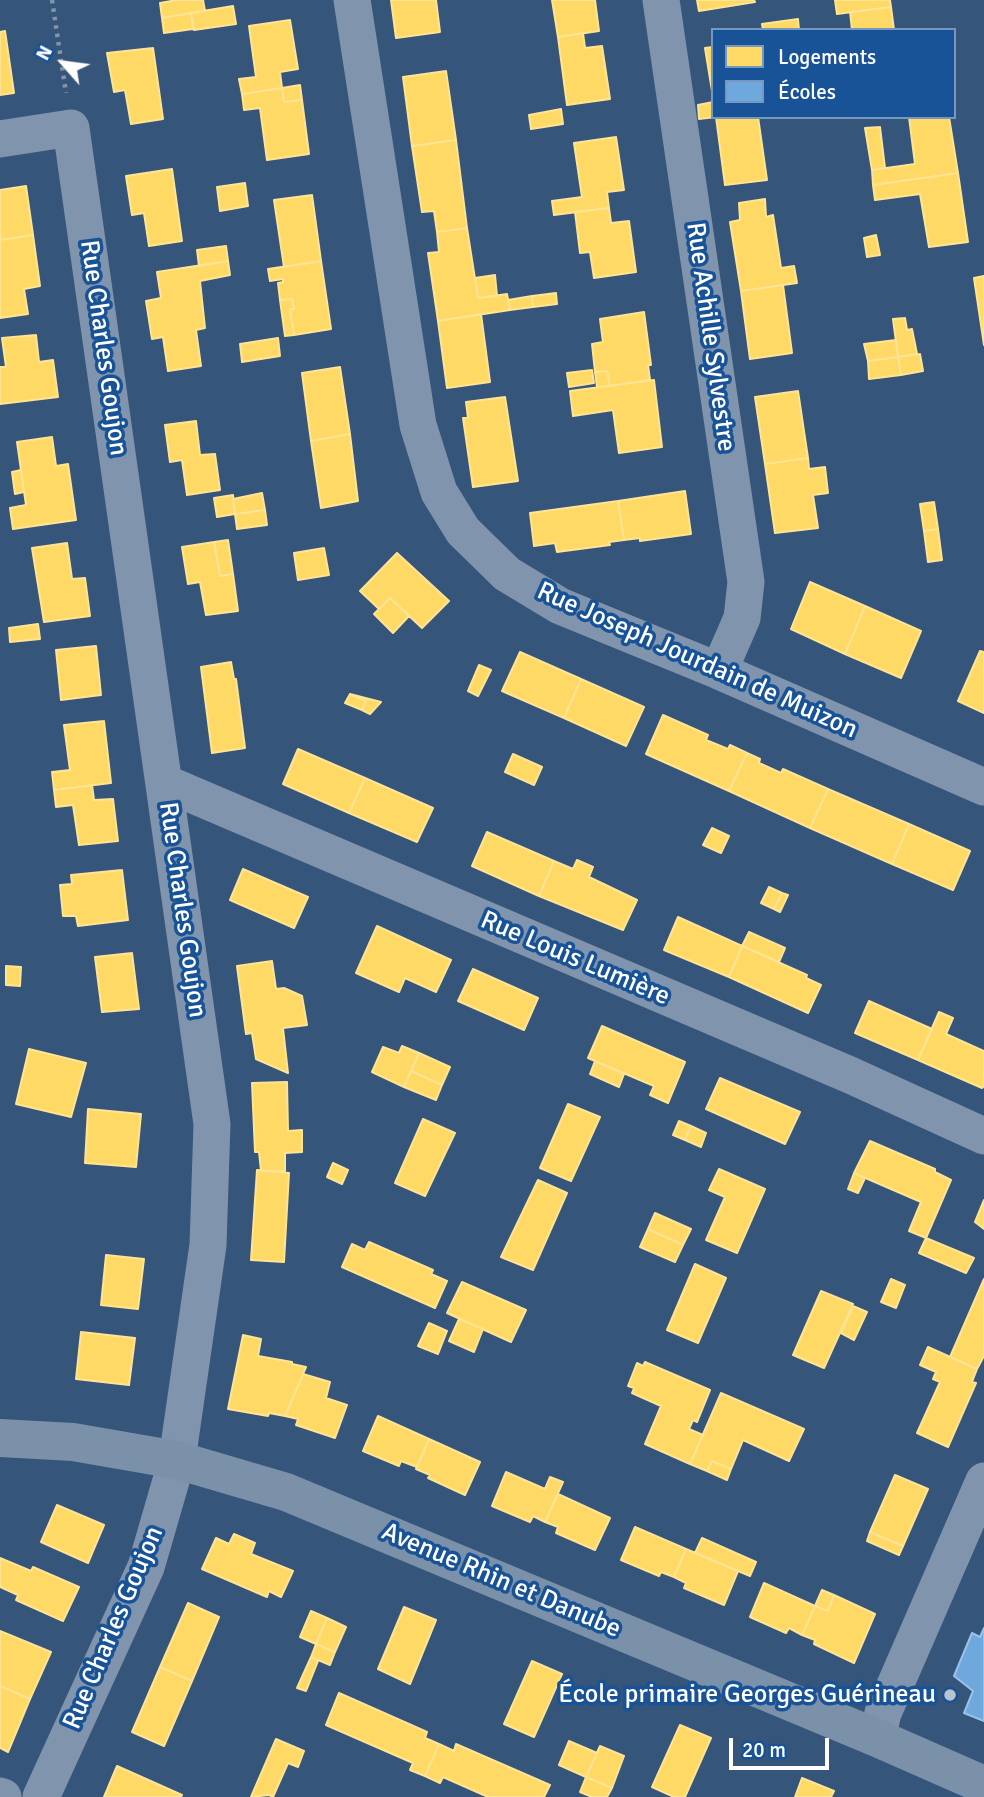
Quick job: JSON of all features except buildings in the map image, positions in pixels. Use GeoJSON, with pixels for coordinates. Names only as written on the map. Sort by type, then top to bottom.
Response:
{"type":"FeatureCollection","features":[{"type":"Feature","properties":{"kind":"street","name":"Rue Joseph Jourdain de Muizon"},"geometry":{"type":"LineString","coordinates":[[352,0],[418,425],[439,492],[463,531],[507,574],[560,606],[719,671],[984,787]]}},
{"type":"Feature","properties":{"kind":"street","name":"Rue Achille Sylvestre"},"geometry":{"type":"LineString","coordinates":[[660,0],[746,582],[741,618],[719,671]]}},
{"type":"Feature","properties":{"kind":"street"},"geometry":{"type":"LineString","coordinates":[[0,139],[71,128]]}},
{"type":"Feature","properties":{"kind":"street","name":"Rue Charles Goujon"},"geometry":{"type":"LineString","coordinates":[[41,1797],[146,1567],[177,1460],[208,1245],[212,1124],[71,128]]}},
{"type":"Feature","properties":{"kind":"street","name":"Rue Louis Lumière"},"geometry":{"type":"LineString","coordinates":[[165,783],[850,1075],[984,1136]]}},
{"type":"Feature","properties":{"kind":"street","name":"Avenue Rhin et Danube"},"geometry":{"type":"LineString","coordinates":[[0,1438],[74,1442],[177,1460],[286,1492],[984,1785]]}},
{"type":"Feature","properties":{"kind":"street"},"geometry":{"type":"LineString","coordinates":[[877,1738],[883,1713],[984,1481]]}},
{"type":"Feature","properties":{"kind":"path"},"geometry":{"type":"LineString","coordinates":[[52,0],[71,128]]}},
{"type":"Feature","properties":{"kind":"place","name":"École primaire Georges Guérineau"},"geometry":{"type":"Point","coordinates":[950,1695]}}]}
